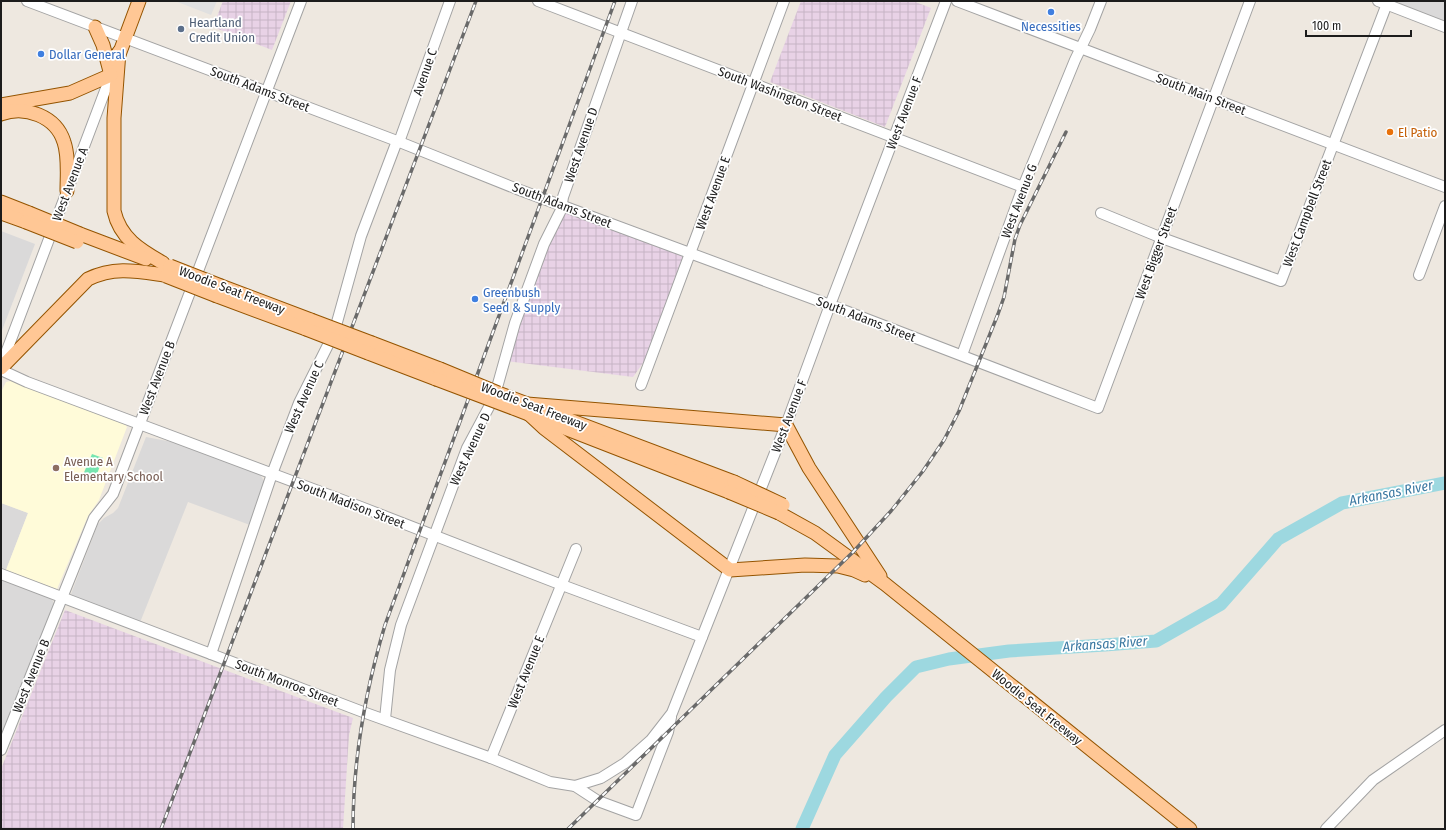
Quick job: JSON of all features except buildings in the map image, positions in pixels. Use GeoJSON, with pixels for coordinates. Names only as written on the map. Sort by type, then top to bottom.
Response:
{"type":"FeatureCollection","features":[{"type":"Feature","properties":{"kind":"main road","name":"West Avenue A"},"geometry":{"type":"LineString","coordinates":[[111,75],[139,1]]}},
{"type":"Feature","properties":{"kind":"main road"},"geometry":{"type":"LineString","coordinates":[[1,105],[70,93],[111,75],[103,45],[95,27]]}},
{"type":"Feature","properties":{"kind":"main road"},"geometry":{"type":"LineString","coordinates":[[119,52],[114,118],[115,217],[123,232],[132,243],[166,270]]}},
{"type":"Feature","properties":{"kind":"main road"},"geometry":{"type":"LineString","coordinates":[[1,114],[11,111],[22,111],[37,114],[51,121],[60,133],[66,148],[68,191]]}},
{"type":"Feature","properties":{"kind":"main road"},"geometry":{"type":"LineString","coordinates":[[1,202],[28,218],[166,270]]}},
{"type":"Feature","properties":{"kind":"main road"},"geometry":{"type":"LineString","coordinates":[[1,213],[28,218]]}},
{"type":"Feature","properties":{"kind":"main road"},"geometry":{"type":"LineString","coordinates":[[1,368],[88,279],[99,273],[115,271],[166,270]]}},
{"type":"Feature","properties":{"kind":"main road","name":"Woodie Seat Freeway"},"geometry":{"type":"LineString","coordinates":[[166,270],[732,487],[822,528],[846,547],[896,593],[1190,829]]}},
{"type":"Feature","properties":{"kind":"main road"},"geometry":{"type":"LineString","coordinates":[[529,409],[786,425],[809,468],[885,584]]}},
{"type":"Feature","properties":{"kind":"main road"},"geometry":{"type":"LineString","coordinates":[[529,409],[544,428],[730,570],[805,565],[838,566],[854,570],[885,584]]}},
{"type":"Feature","properties":{"kind":"street","name":"South Adams Street"},"geometry":{"type":"LineString","coordinates":[[27,1],[690,254],[962,355],[1098,408]]}},
{"type":"Feature","properties":{"kind":"street","name":"West Avenue B"},"geometry":{"type":"LineString","coordinates":[[1,750],[94,518],[113,494],[301,1]]}},
{"type":"Feature","properties":{"kind":"street","name":"Avenue C"},"geometry":{"type":"LineString","coordinates":[[398,142],[410,115],[450,1]]}},
{"type":"Feature","properties":{"kind":"street","name":"South Washington Street"},"geometry":{"type":"LineString","coordinates":[[538,1],[1023,187]]}},
{"type":"Feature","properties":{"kind":"street","name":"West Avenue D"},"geometry":{"type":"LineString","coordinates":[[385,719],[390,670],[401,625],[467,448],[490,405],[498,384],[515,323],[544,244],[561,210],[563,197],[632,1]]}},
{"type":"Feature","properties":{"kind":"street","name":"West Avenue E"},"geometry":{"type":"LineString","coordinates":[[641,385],[784,1]]}},
{"type":"Feature","properties":{"kind":"street","name":"West Avenue F"},"geometry":{"type":"LineString","coordinates":[[575,786],[601,778],[625,763],[651,740],[672,713],[730,570],[786,425],[830,305],[946,1]]}},
{"type":"Feature","properties":{"kind":"street","name":"South Main Street"},"geometry":{"type":"LineString","coordinates":[[957,1],[1445,187]]}},
{"type":"Feature","properties":{"kind":"street","name":"West Avenue G"},"geometry":{"type":"LineString","coordinates":[[962,355],[1023,187],[1101,1]]}},
{"type":"Feature","properties":{"kind":"street","name":"West Bigger Street"},"geometry":{"type":"LineString","coordinates":[[1098,408],[1250,1]]}},
{"type":"Feature","properties":{"kind":"street"},"geometry":{"type":"LineString","coordinates":[[1384,2],[1445,27]]}},
{"type":"Feature","properties":{"kind":"street","name":"West Campbell Street"},"geometry":{"type":"LineString","coordinates":[[1162,238],[1281,281],[1333,144],[1384,2]]}},
{"type":"Feature","properties":{"kind":"street","name":"West Avenue A"},"geometry":{"type":"LineString","coordinates":[[1,368],[111,75]]}},
{"type":"Feature","properties":{"kind":"street","name":"West Avenue C"},"geometry":{"type":"LineString","coordinates":[[211,654],[272,474],[299,403],[334,333],[361,236],[398,142]]}},
{"type":"Feature","properties":{"kind":"street"},"geometry":{"type":"LineString","coordinates":[[1419,275],[1445,206]]}},
{"type":"Feature","properties":{"kind":"street"},"geometry":{"type":"LineString","coordinates":[[1101,213],[1162,238]]}},
{"type":"Feature","properties":{"kind":"street","name":"South Madison Street"},"geometry":{"type":"LineString","coordinates":[[1,368],[27,382],[702,637]]}},
{"type":"Feature","properties":{"kind":"street","name":"West Avenue E"},"geometry":{"type":"LineString","coordinates":[[491,758],[576,549]]}},
{"type":"Feature","properties":{"kind":"street","name":"South Monroe Street"},"geometry":{"type":"LineString","coordinates":[[1,574],[491,758],[550,782],[575,786]]}},
{"type":"Feature","properties":{"kind":"street"},"geometry":{"type":"LineString","coordinates":[[575,786],[598,801],[636,815],[668,732],[672,713]]}},
{"type":"Feature","properties":{"kind":"street"},"geometry":{"type":"LineString","coordinates":[[1329,828],[1373,780],[1445,730]]}},
{"type":"Feature","properties":{"kind":"shaded area"},"geometry":{"type":"Polygon","coordinates":[[[175,1],[217,1],[211,15],[175,1]]]}},
{"type":"Feature","properties":{"kind":"shaded area"},"geometry":{"type":"Polygon","coordinates":[[[223,1],[291,1],[272,50],[213,27],[223,1]]]}},
{"type":"Feature","properties":{"kind":"shaded area"},"geometry":{"type":"Polygon","coordinates":[[[801,1],[913,1],[931,8],[885,127],[770,82],[801,1]]]}},
{"type":"Feature","properties":{"kind":"shaded area"},"geometry":{"type":"Polygon","coordinates":[[[1397,1],[1445,1],[1445,21],[1401,4],[1397,1]]]}},
{"type":"Feature","properties":{"kind":"shaded area"},"geometry":{"type":"Polygon","coordinates":[[[563,210],[686,257],[648,356],[633,377],[507,361],[544,255],[563,210]]]}},
{"type":"Feature","properties":{"kind":"shaded area"},"geometry":{"type":"Polygon","coordinates":[[[1,231],[35,244],[1,333],[1,231]]]}},
{"type":"Feature","properties":{"kind":"shaded area","name":"Avenue A Elementary School"},"geometry":{"type":"Polygon","coordinates":[[[11,381],[125,424],[127,427],[99,500],[88,516],[57,589],[6,570],[28,513],[1,503],[1,392],[6,382],[11,381]]]}},
{"type":"Feature","properties":{"kind":"shaded area"},"geometry":{"type":"Polygon","coordinates":[[[146,437],[178,443],[258,473],[264,481],[250,525],[188,502],[139,625],[72,596],[71,594],[98,524],[118,508],[146,437]]]}},
{"type":"Feature","properties":{"kind":"shaded area"},"geometry":{"type":"Polygon","coordinates":[[[1,503],[28,513],[6,570],[1,568],[1,503]]]}},
{"type":"Feature","properties":{"kind":"shaded area"},"geometry":{"type":"Polygon","coordinates":[[[1,580],[50,598],[54,604],[1,735],[1,580]]]}},
{"type":"Feature","properties":{"kind":"shaded area"},"geometry":{"type":"Polygon","coordinates":[[[65,610],[353,718],[349,735],[343,829],[1,829],[1,769],[65,610]]]}},
{"type":"Feature","properties":{"kind":"green space"},"geometry":{"type":"Polygon","coordinates":[[[92,454],[103,458],[94,482],[82,477],[92,454]]]}},
{"type":"Feature","properties":{"kind":"waterway","name":"Arkansas River"},"geometry":{"type":"LineString","coordinates":[[802,829],[835,755],[886,697],[916,667],[949,659],[1009,651],[1156,641],[1221,604],[1278,539],[1342,503],[1445,483]]}},
{"type":"Feature","properties":{"kind":"railway"},"geometry":{"type":"LineString","coordinates":[[161,829],[476,1]]}},
{"type":"Feature","properties":{"kind":"railway"},"geometry":{"type":"LineString","coordinates":[[353,829],[355,777],[358,751],[366,701],[385,625],[615,1]]}},
{"type":"Feature","properties":{"kind":"railway"},"geometry":{"type":"LineString","coordinates":[[568,829],[853,552],[891,511],[923,471],[944,440],[959,411],[1004,297],[1015,239],[1020,225],[1066,132]]}},
{"type":"Feature","properties":{"kind":"place","name":"Necessities"},"geometry":{"type":"Point","coordinates":[1051,12]}},
{"type":"Feature","properties":{"kind":"place","name":"Heartland Credit Union"},"geometry":{"type":"Point","coordinates":[181,29]}},
{"type":"Feature","properties":{"kind":"place","name":"Dollar General"},"geometry":{"type":"Point","coordinates":[41,54]}},
{"type":"Feature","properties":{"kind":"place","name":"El Patio"},"geometry":{"type":"Point","coordinates":[1390,132]}},
{"type":"Feature","properties":{"kind":"place","name":"Greenbush Seed & Supply"},"geometry":{"type":"Point","coordinates":[475,299]}},
{"type":"Feature","properties":{"kind":"place","name":"Avenue A Elementary School"},"geometry":{"type":"Point","coordinates":[56,468]}}]}
